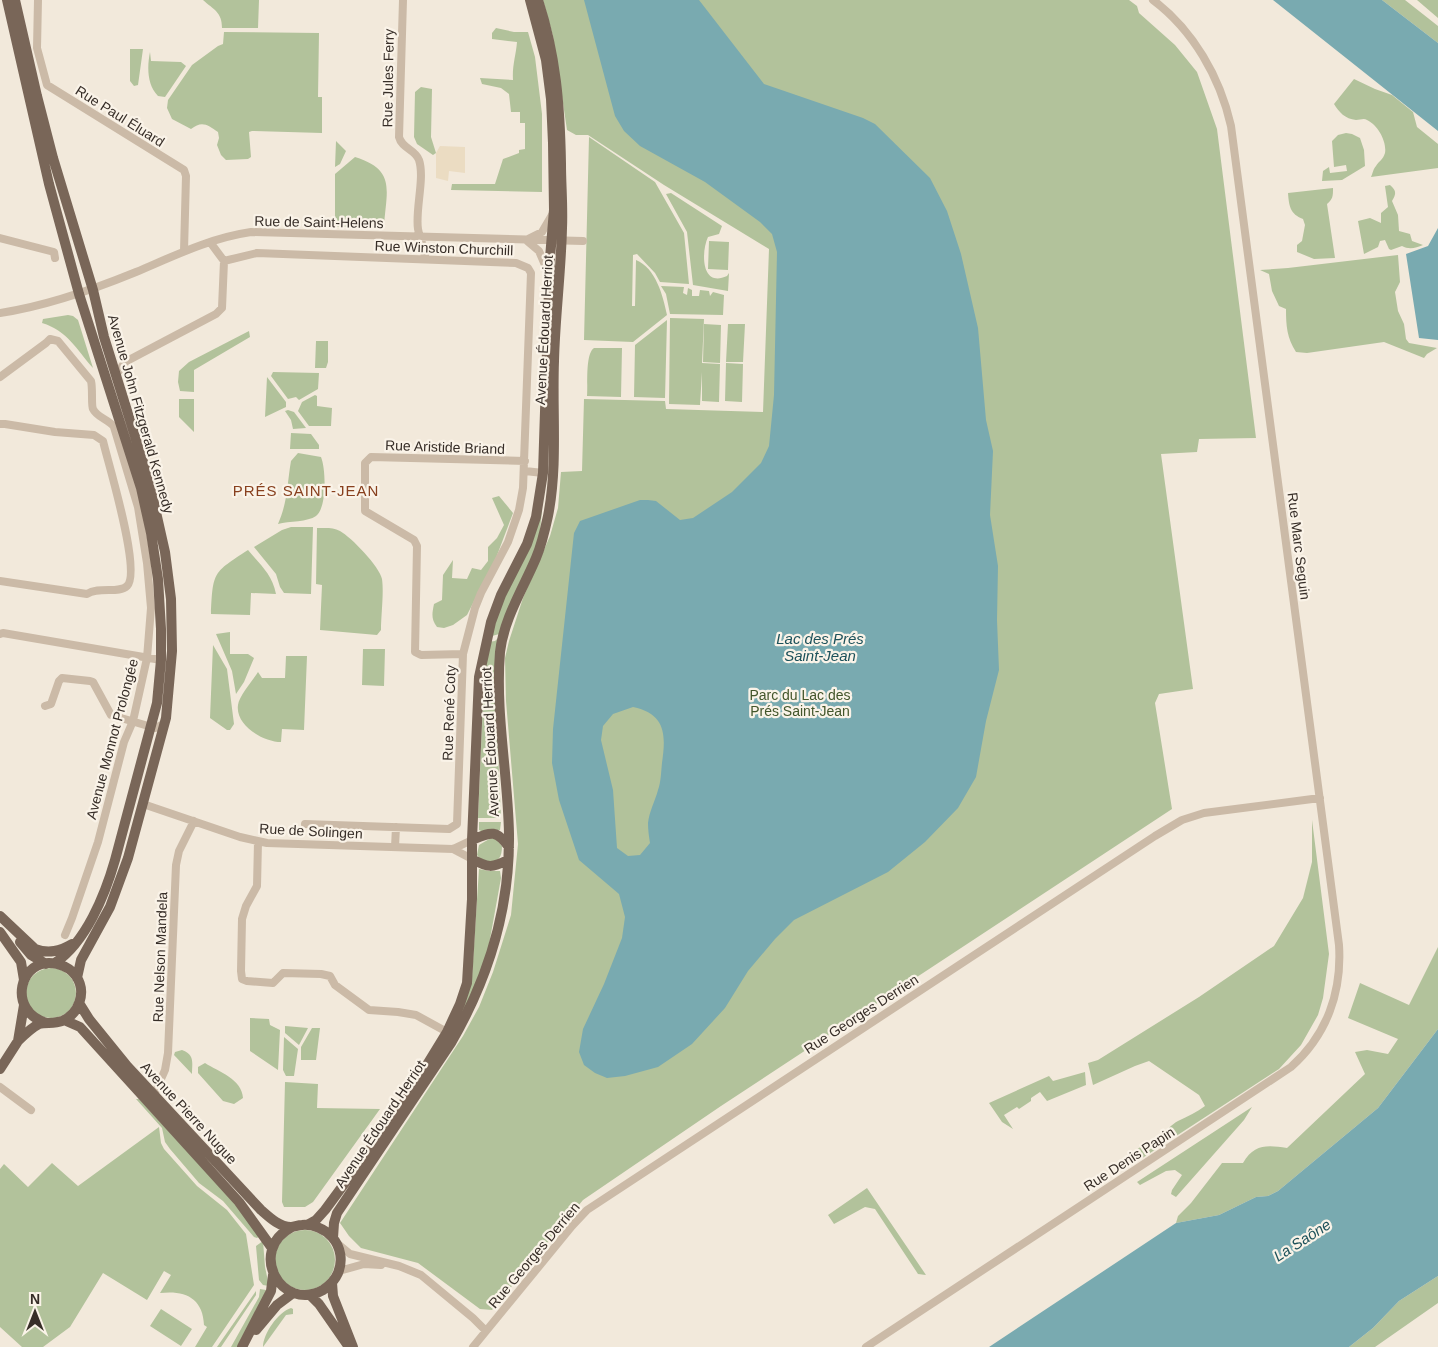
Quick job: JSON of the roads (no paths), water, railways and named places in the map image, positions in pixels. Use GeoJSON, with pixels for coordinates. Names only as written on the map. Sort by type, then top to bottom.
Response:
{"type":"FeatureCollection","features":[{"type":"Feature","properties":{"kind":"main road","name":"Avenue John Fitzgerald Kennedy"},"geometry":{"type":"LineString","coordinates":[[7,0],[49,184],[79,294],[124,432],[147,512],[158,579],[161,660],[157,726],[160,740],[128,858],[114,898],[80,960],[77,978]]}},
{"type":"Feature","properties":{"kind":"main road","name":"Avenue John Fitzgerald Kennedy"},"geometry":{"type":"LineString","coordinates":[[16,0],[53,158],[149,481],[169,578],[172,648],[157,726],[109,879],[95,912],[78,940],[65,956],[50,964]]}},
{"type":"Feature","properties":{"kind":"main road","name":"Avenue Édouard Herriot"},"geometry":{"type":"LineString","coordinates":[[335,1240],[334,1224],[337,1213],[451,1043],[474,1001],[484,976],[504,910],[509,832],[499,687],[500,650],[515,602],[541,545],[552,492],[554,459],[557,240],[554,210],[551,99],[540,36],[530,0]]}},
{"type":"Feature","properties":{"kind":"main road","name":"Avenue Édouard Herriot"},"geometry":{"type":"LineString","coordinates":[[307,1225],[316,1220],[325,1210],[400,1106],[447,1032],[467,983],[472,899],[472,840],[479,677],[491,622],[502,594],[527,544],[536,517],[543,473],[549,276],[557,240],[563,196],[559,99],[552,51],[538,0]]}},
{"type":"Feature","properties":{"kind":"main road"},"geometry":{"type":"LineString","coordinates":[[472,840],[495,833],[509,847]]}},
{"type":"Feature","properties":{"kind":"main road"},"geometry":{"type":"LineString","coordinates":[[472,859],[482,865],[492,867],[508,860]]}},
{"type":"Feature","properties":{"kind":"main road"},"geometry":{"type":"LineString","coordinates":[[0,918],[35,949],[40,951],[58,951],[78,940]]}},
{"type":"Feature","properties":{"kind":"main road"},"geometry":{"type":"LineString","coordinates":[[0,918],[31,955],[50,964],[70,970],[77,978],[81,990],[80,1003],[76,1010],[64,1020],[33,1027],[18,1041],[0,1068]]}},
{"type":"Feature","properties":{"kind":"main road"},"geometry":{"type":"LineString","coordinates":[[0,932],[21,962],[24,980],[22,988],[24,1005],[18,1041]]}},
{"type":"Feature","properties":{"kind":"main road"},"geometry":{"type":"LineString","coordinates":[[24,980],[35,968],[50,964]]}},
{"type":"Feature","properties":{"kind":"main road","name":"Avenue Pierre Nugue"},"geometry":{"type":"LineString","coordinates":[[80,1003],[107,1043],[261,1210],[277,1223],[292,1227]]}},
{"type":"Feature","properties":{"kind":"main road"},"geometry":{"type":"LineString","coordinates":[[24,1005],[35,1018],[47,1023]]}},
{"type":"Feature","properties":{"kind":"main road","name":"Avenue Pierre Nugue"},"geometry":{"type":"LineString","coordinates":[[64,1020],[80,1027],[239,1202],[272,1248]]}},
{"type":"Feature","properties":{"kind":"main road"},"geometry":{"type":"LineString","coordinates":[[307,1225],[323,1230],[335,1240],[341,1258],[339,1271],[332,1283],[326,1288],[310,1295],[293,1293],[285,1289],[274,1275],[270,1262],[272,1248],[278,1238],[292,1227],[307,1225]]}},
{"type":"Feature","properties":{"kind":"main road"},"geometry":{"type":"LineString","coordinates":[[242,1347],[271,1291],[274,1275]]}},
{"type":"Feature","properties":{"kind":"main road"},"geometry":{"type":"LineString","coordinates":[[332,1283],[333,1296],[351,1347]]}},
{"type":"Feature","properties":{"kind":"main road"},"geometry":{"type":"LineString","coordinates":[[242,1347],[277,1305],[293,1293]]}},
{"type":"Feature","properties":{"kind":"main road"},"geometry":{"type":"LineString","coordinates":[[310,1295],[351,1347]]}},
{"type":"Feature","properties":{"kind":"street","name":"Rue Paul Éluard"},"geometry":{"type":"LineString","coordinates":[[38,0],[37,48],[47,85],[184,170],[186,176],[184,251]]}},
{"type":"Feature","properties":{"kind":"street","name":"Rue Jules Ferry"},"geometry":{"type":"LineString","coordinates":[[403,0],[399,129],[401,144],[417,156],[420,165],[418,230],[425,246],[425,259]]}},
{"type":"Feature","properties":{"kind":"street","name":"Rue Marc Seguin"},"geometry":{"type":"LineString","coordinates":[[1153,0],[1168,12],[1201,52],[1222,95],[1229,116],[1339,945]]}},
{"type":"Feature","properties":{"kind":"street"},"geometry":{"type":"LineString","coordinates":[[526,240],[542,232],[554,210]]}},
{"type":"Feature","properties":{"kind":"street","name":"Rue de Saint-Helens"},"geometry":{"type":"LineString","coordinates":[[0,313],[42,305],[93,290],[184,251],[210,242],[251,232],[583,241]]}},
{"type":"Feature","properties":{"kind":"street"},"geometry":{"type":"LineString","coordinates":[[0,238],[54,252],[55,258]]}},
{"type":"Feature","properties":{"kind":"street","name":"Avenue Édouard Herriot"},"geometry":{"type":"LineString","coordinates":[[526,240],[539,252],[549,276]]}},
{"type":"Feature","properties":{"kind":"street"},"geometry":{"type":"LineString","coordinates":[[116,374],[125,362],[216,314],[222,308],[224,261],[210,242]]}},
{"type":"Feature","properties":{"kind":"street","name":"Rue Winston Churchill"},"geometry":{"type":"LineString","coordinates":[[224,261],[258,253],[516,263],[528,268],[531,273],[525,462]]}},
{"type":"Feature","properties":{"kind":"street","name":"Avenue Monnot Prolongée"},"geometry":{"type":"LineString","coordinates":[[0,377],[50,339],[58,340],[91,382],[93,389],[92,407],[95,412],[112,423],[114,427],[138,507],[147,563],[151,608],[147,658],[133,721],[124,742],[98,842],[65,935]]}},
{"type":"Feature","properties":{"kind":"street"},"geometry":{"type":"LineString","coordinates":[[0,424],[55,432],[94,435],[102,440],[127,531],[131,576],[130,584],[126,588],[121,590],[95,590],[87,594],[0,581]]}},
{"type":"Feature","properties":{"kind":"street","name":"Rue Aristide Briand"},"geometry":{"type":"LineString","coordinates":[[463,654],[421,655],[415,652],[417,546],[414,540],[365,511],[365,462],[371,457],[525,462]]}},
{"type":"Feature","properties":{"kind":"street","name":"Rue René Coty"},"geometry":{"type":"LineString","coordinates":[[305,824],[449,829],[457,824],[463,654],[481,593],[508,542],[522,500],[525,462]]}},
{"type":"Feature","properties":{"kind":"street"},"geometry":{"type":"LineString","coordinates":[[525,471],[543,473]]}},
{"type":"Feature","properties":{"kind":"street"},"geometry":{"type":"LineString","coordinates":[[0,634],[161,660]]}},
{"type":"Feature","properties":{"kind":"street"},"geometry":{"type":"LineString","coordinates":[[45,706],[51,704],[59,681],[62,678],[90,681],[93,682],[111,715],[157,726]]}},
{"type":"Feature","properties":{"kind":"street","name":"Rue Georges Derrien"},"geometry":{"type":"LineString","coordinates":[[473,1347],[572,1226],[601,1199],[1155,836],[1182,820],[1204,813],[1320,798]]}},
{"type":"Feature","properties":{"kind":"street","name":"Rue de Solingen"},"geometry":{"type":"LineString","coordinates":[[143,804],[258,842],[452,849],[472,859]]}},
{"type":"Feature","properties":{"kind":"street","name":"Rue Nelson Mandela"},"geometry":{"type":"LineString","coordinates":[[154,1095],[165,1070],[168,1053],[176,865],[179,851],[194,821]]}},
{"type":"Feature","properties":{"kind":"street"},"geometry":{"type":"LineString","coordinates":[[395,847],[396,827]]}},
{"type":"Feature","properties":{"kind":"street","name":"Rue de Solingen"},"geometry":{"type":"LineString","coordinates":[[452,849],[472,840]]}},
{"type":"Feature","properties":{"kind":"street"},"geometry":{"type":"LineString","coordinates":[[258,842],[258,886],[246,906],[242,919],[240,970],[242,979],[273,983],[283,973],[330,976],[335,985],[369,1010],[416,1015],[447,1032]]}},
{"type":"Feature","properties":{"kind":"street","name":"Rue Denis Papin"},"geometry":{"type":"LineString","coordinates":[[866,1347],[1291,1067],[1317,1038],[1330,1012],[1338,986],[1339,945]]}},
{"type":"Feature","properties":{"kind":"street"},"geometry":{"type":"LineString","coordinates":[[0,1087],[31,1110]]}},
{"type":"Feature","properties":{"kind":"street"},"geometry":{"type":"LineString","coordinates":[[335,1240],[350,1254],[399,1266],[421,1275],[486,1331]]}},
{"type":"Feature","properties":{"kind":"street"},"geometry":{"type":"LineString","coordinates":[[339,1271],[364,1264],[399,1266]]}},
{"type":"Feature","properties":{"kind":"water","name":"Lac des Prés Saint-Jean"},"geometry":{"type":"Polygon","coordinates":[[[584,0],[699,0],[764,84],[863,118],[875,124],[930,178],[947,211],[961,254],[978,328],[986,420],[993,451],[990,515],[998,566],[997,620],[999,670],[986,721],[976,777],[958,808],[925,842],[888,872],[794,920],[748,971],[725,1008],[692,1044],[658,1067],[625,1076],[607,1078],[595,1073],[584,1065],[579,1052],[583,1029],[604,984],[622,938],[625,917],[619,894],[579,860],[559,800],[552,763],[553,729],[574,533],[580,521],[640,500],[656,501],[680,520],[693,518],[732,492],[761,463],[769,446],[774,395],[777,252],[772,234],[760,222],[705,182],[640,146],[624,131],[615,116],[584,0]],[[633,707],[613,714],[603,726],[601,740],[613,790],[617,848],[628,856],[640,855],[650,843],[648,823],[661,777],[664,743],[661,727],[658,720],[644,710],[633,707]]]}},
{"type":"Feature","properties":{"kind":"water"},"geometry":{"type":"Polygon","coordinates":[[[1273,0],[1382,0],[1438,43],[1438,131],[1273,0]]]}},
{"type":"Feature","properties":{"kind":"water"},"geometry":{"type":"Polygon","coordinates":[[[1438,228],[1438,340],[1419,338],[1406,254],[1428,246],[1438,228]]]}},
{"type":"Feature","properties":{"kind":"water","name":"La Saône"},"geometry":{"type":"Polygon","coordinates":[[[1438,1029],[1438,1276],[1399,1301],[1373,1328],[1349,1347],[989,1347],[1176,1223],[1219,1215],[1256,1197],[1268,1196],[1278,1191],[1378,1108],[1438,1029]]]}},
{"type":"Feature","properties":{"kind":"district","name":"PRÉS SAINT-JEAN"},"geometry":{"type":"Point","coordinates":[306,490]}},
{"type":"Feature","properties":{"kind":"park label","name":"Parc du Lac des Prés Saint-Jean"},"geometry":{"type":"Point","coordinates":[800,704]}}]}
